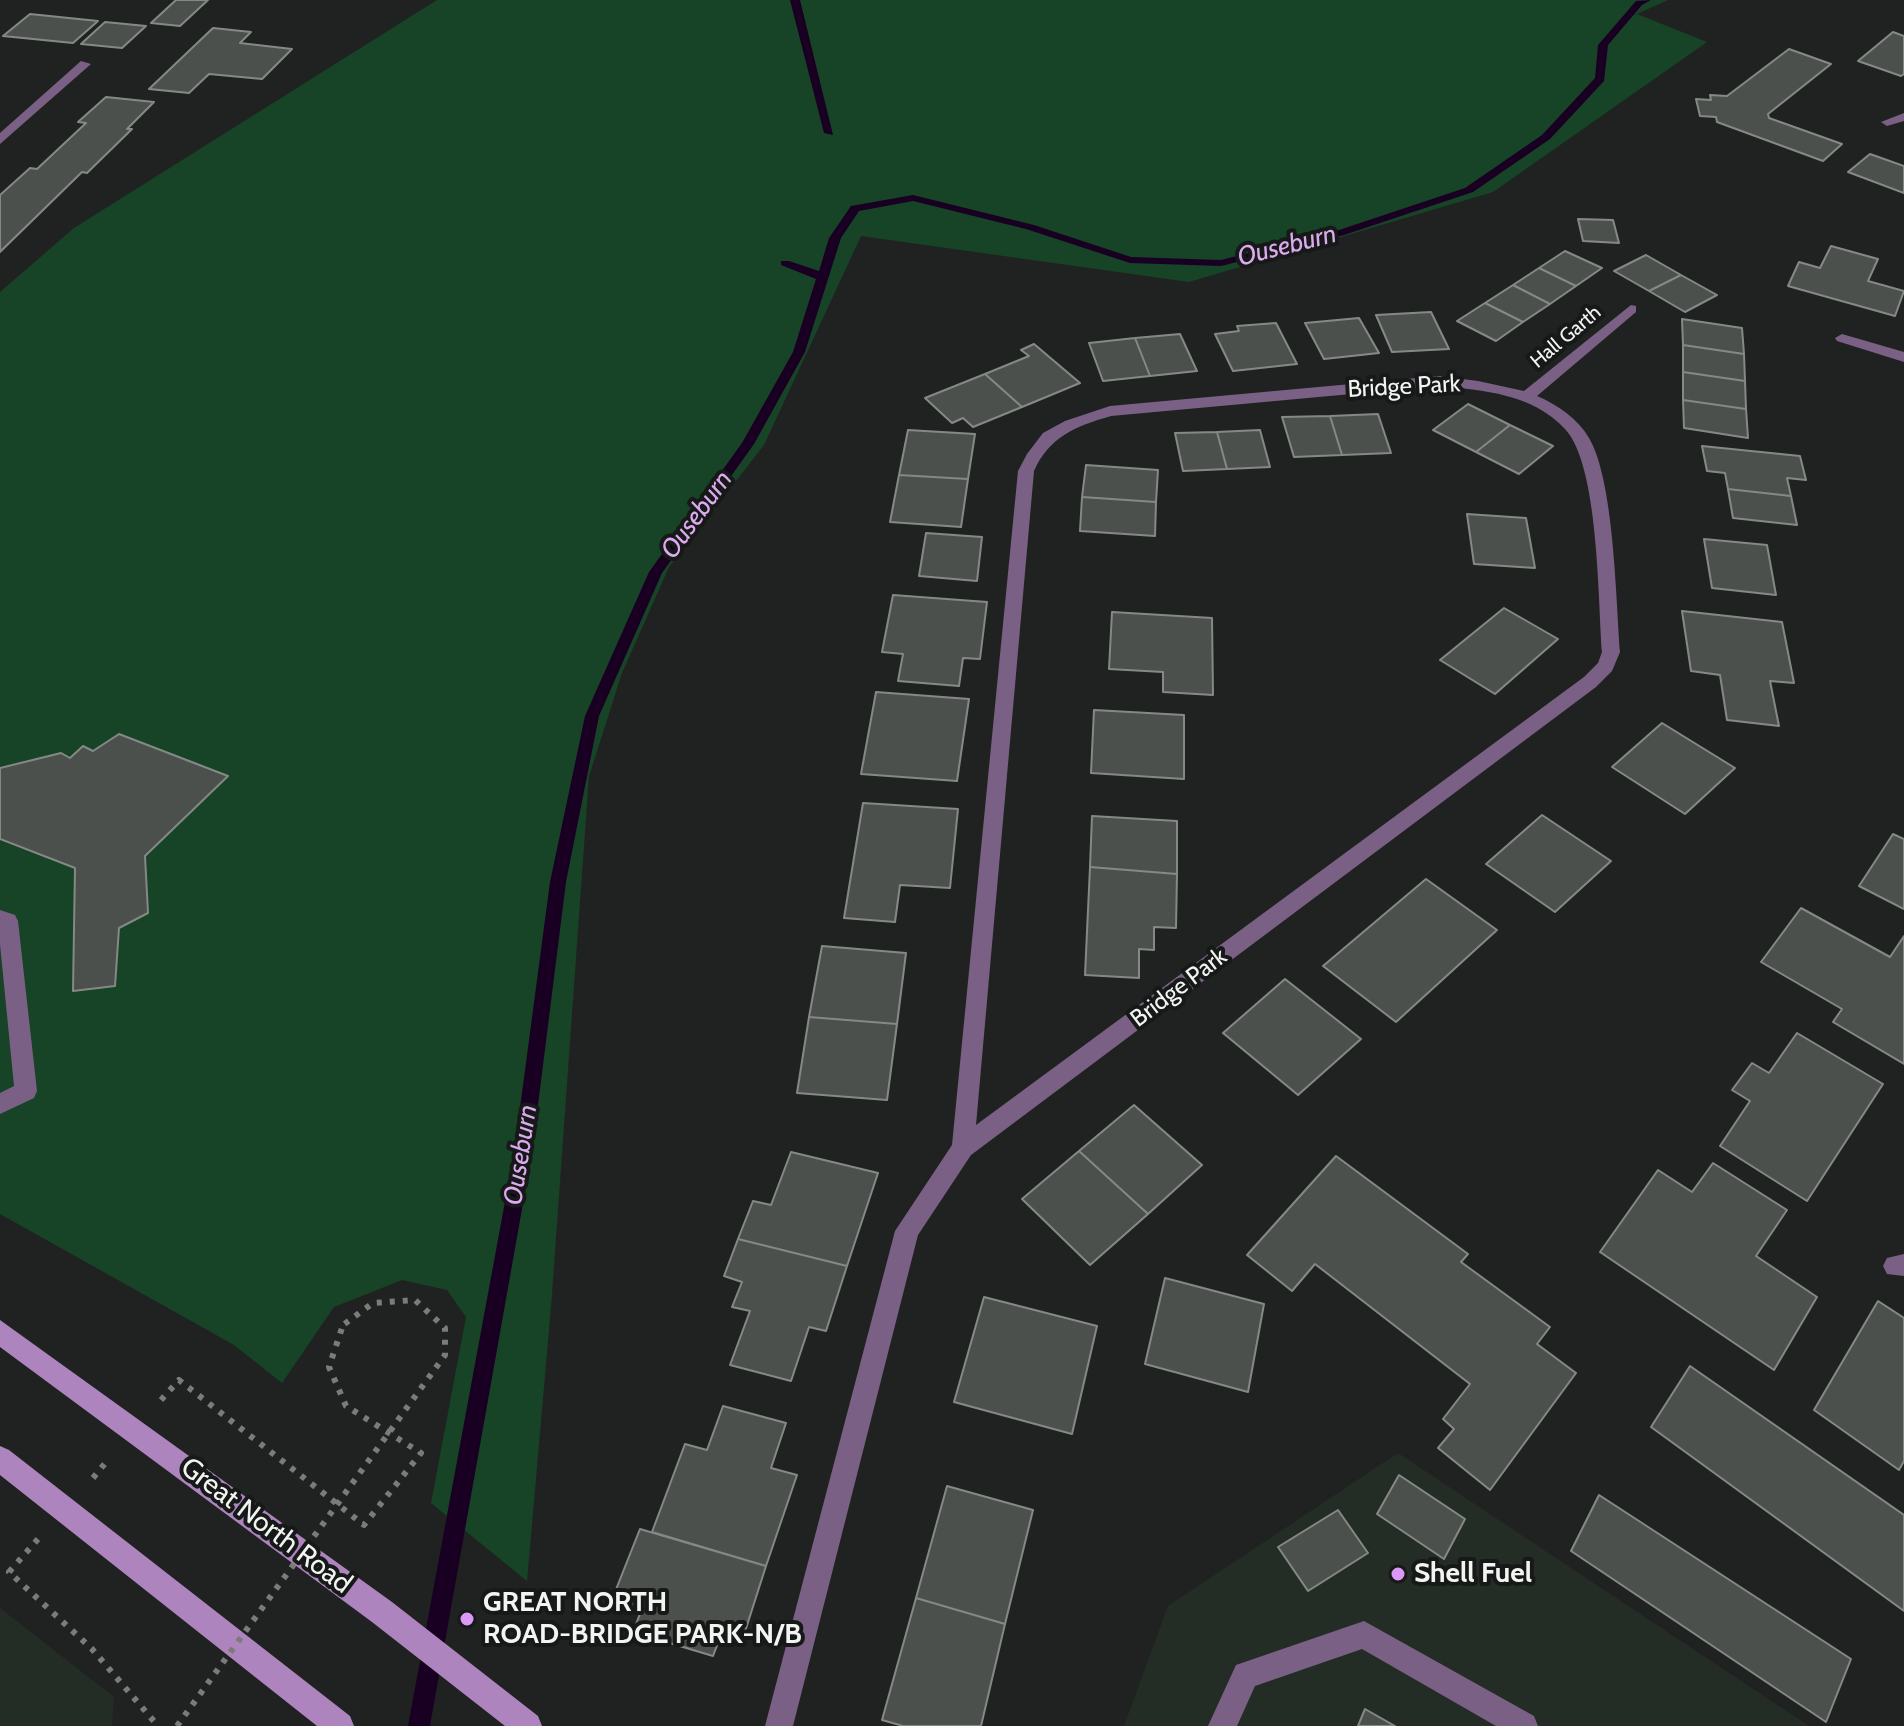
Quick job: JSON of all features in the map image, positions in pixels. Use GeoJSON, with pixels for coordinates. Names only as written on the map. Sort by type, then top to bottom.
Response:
{"type":"FeatureCollection","features":[{"type":"Feature","properties":{"kind":"main road","name":"Great North Road"},"geometry":{"type":"LineString","coordinates":[[0,1332],[382,1612],[528,1726]]}},
{"type":"Feature","properties":{"kind":"main road"},"geometry":{"type":"LineString","coordinates":[[0,1459],[340,1726]]}},
{"type":"Feature","properties":{"kind":"street"},"geometry":{"type":"LineString","coordinates":[[0,140],[85,64]]}},
{"type":"Feature","properties":{"kind":"street"},"geometry":{"type":"LineString","coordinates":[[1887,122],[1904,117]]}},
{"type":"Feature","properties":{"kind":"street","name":"Hall Garth"},"geometry":{"type":"LineString","coordinates":[[1528,396],[1631,309]]}},
{"type":"Feature","properties":{"kind":"street"},"geometry":{"type":"LineString","coordinates":[[1842,338],[1904,357]]}},
{"type":"Feature","properties":{"kind":"street","name":"Bridge Park"},"geometry":{"type":"LineString","coordinates":[[779,1726],[907,1231],[963,1148],[1590,682],[1606,666],[1611,652],[1595,494],[1582,440],[1559,417],[1528,396],[1479,384],[1439,381],[1110,411],[1078,420],[1051,434],[1034,450],[1026,471],[963,1148]]}},
{"type":"Feature","properties":{"kind":"street"},"geometry":{"type":"LineString","coordinates":[[0,918],[8,921],[26,1091],[0,1104]]}},
{"type":"Feature","properties":{"kind":"street"},"geometry":{"type":"LineString","coordinates":[[1222,1726],[1246,1675],[1364,1635],[1524,1726]]}},
{"type":"Feature","properties":{"kind":"path"},"geometry":{"type":"LineString","coordinates":[[177,1726],[445,1355],[445,1328],[415,1300],[373,1303],[343,1325],[329,1367],[346,1406],[421,1453],[364,1525],[179,1380]]}},
{"type":"Feature","properties":{"kind":"path"},"geometry":{"type":"LineString","coordinates":[[9,1572],[92,1649],[158,1726]]}},
{"type":"Feature","properties":{"kind":"shaded area","name":"Shell Fuel"},"geometry":{"type":"Polygon","coordinates":[[[1398,1453],[1809,1726],[1124,1726],[1168,1606],[1398,1453]]]}},
{"type":"Feature","properties":{"kind":"shaded area"},"geometry":{"type":"Polygon","coordinates":[[[0,1608],[114,1697],[112,1726],[0,1726],[0,1608]]]}},
{"type":"Feature","properties":{"kind":"green space"},"geometry":{"type":"Polygon","coordinates":[[[437,0],[1668,0],[1637,14],[1707,42],[1493,192],[1189,282],[861,236],[764,445],[669,567],[622,673],[589,776],[551,1307],[527,1581],[431,1503],[466,1317],[447,1290],[402,1280],[334,1307],[282,1383],[234,1345],[0,1214],[0,292],[74,228],[437,0]]]}},
{"type":"Feature","properties":{"kind":"building"},"geometry":{"type":"Polygon","coordinates":[[[176,0],[208,0],[180,26],[151,23],[176,0]]]}},
{"type":"Feature","properties":{"kind":"building"},"geometry":{"type":"Polygon","coordinates":[[[30,14],[98,21],[73,43],[3,36],[30,14]]]}},
{"type":"Feature","properties":{"kind":"building"},"geometry":{"type":"Polygon","coordinates":[[[105,22],[146,26],[122,48],[81,44],[105,22]]]}},
{"type":"Feature","properties":{"kind":"building"},"geometry":{"type":"Polygon","coordinates":[[[213,28],[251,32],[240,43],[292,49],[262,79],[209,74],[189,93],[149,89],[213,28]]]}},
{"type":"Feature","properties":{"kind":"building"},"geometry":{"type":"Polygon","coordinates":[[[1893,32],[1904,36],[1904,74],[1901,76],[1858,61],[1893,32]]]}},
{"type":"Feature","properties":{"kind":"building"},"geometry":{"type":"Polygon","coordinates":[[[1789,49],[1831,64],[1768,114],[1769,118],[1842,144],[1823,161],[1717,122],[1716,117],[1700,116],[1696,99],[1711,100],[1710,95],[1727,96],[1789,49]]]}},
{"type":"Feature","properties":{"kind":"building"},"geometry":{"type":"Polygon","coordinates":[[[106,97],[154,102],[127,129],[132,129],[87,173],[82,172],[0,252],[0,195],[30,168],[37,169],[86,123],[78,122],[106,97]]]}},
{"type":"Feature","properties":{"kind":"building"},"geometry":{"type":"Polygon","coordinates":[[[1870,154],[1904,166],[1904,193],[1848,172],[1870,154]]]}},
{"type":"Feature","properties":{"kind":"building"},"geometry":{"type":"Polygon","coordinates":[[[1578,219],[1613,220],[1619,243],[1583,241],[1578,219]]]}},
{"type":"Feature","properties":{"kind":"building"},"geometry":{"type":"Polygon","coordinates":[[[1831,246],[1878,259],[1868,281],[1904,291],[1895,316],[1788,286],[1799,262],[1820,268],[1831,246]]]}},
{"type":"Feature","properties":{"kind":"building"},"geometry":{"type":"Polygon","coordinates":[[[1565,251],[1602,268],[1576,286],[1539,268],[1565,251]]]}},
{"type":"Feature","properties":{"kind":"building"},"geometry":{"type":"Polygon","coordinates":[[[1646,255],[1681,275],[1649,291],[1614,271],[1646,255]]]}},
{"type":"Feature","properties":{"kind":"building"},"geometry":{"type":"Polygon","coordinates":[[[1539,268],[1576,286],[1550,304],[1513,285],[1539,268]]]}},
{"type":"Feature","properties":{"kind":"building"},"geometry":{"type":"Polygon","coordinates":[[[1681,275],[1717,295],[1685,312],[1649,291],[1681,275]]]}},
{"type":"Feature","properties":{"kind":"building"},"geometry":{"type":"Polygon","coordinates":[[[1513,285],[1550,304],[1523,322],[1485,303],[1513,285]]]}},
{"type":"Feature","properties":{"kind":"building"},"geometry":{"type":"Polygon","coordinates":[[[1485,303],[1523,322],[1496,341],[1457,321],[1485,303]]]}},
{"type":"Feature","properties":{"kind":"building"},"geometry":{"type":"Polygon","coordinates":[[[1431,312],[1449,349],[1392,352],[1376,315],[1431,312]]]}},
{"type":"Feature","properties":{"kind":"building"},"geometry":{"type":"Polygon","coordinates":[[[1359,318],[1379,353],[1324,359],[1305,323],[1359,318]]]}},
{"type":"Feature","properties":{"kind":"building"},"geometry":{"type":"Polygon","coordinates":[[[1682,319],[1742,328],[1744,354],[1683,345],[1682,319]]]}},
{"type":"Feature","properties":{"kind":"building"},"geometry":{"type":"Polygon","coordinates":[[[1276,323],[1297,364],[1233,371],[1215,334],[1239,331],[1237,326],[1276,323]]]}},
{"type":"Feature","properties":{"kind":"building"},"geometry":{"type":"Polygon","coordinates":[[[1180,334],[1197,371],[1150,376],[1135,338],[1180,334]]]}},
{"type":"Feature","properties":{"kind":"building"},"geometry":{"type":"Polygon","coordinates":[[[1135,338],[1150,376],[1103,381],[1089,343],[1135,338]]]}},
{"type":"Feature","properties":{"kind":"building"},"geometry":{"type":"Polygon","coordinates":[[[1034,344],[1080,383],[1022,407],[985,374],[1029,356],[1021,350],[1034,344]]]}},
{"type":"Feature","properties":{"kind":"building"},"geometry":{"type":"Polygon","coordinates":[[[1683,345],[1744,354],[1745,381],[1683,372],[1683,345]]]}},
{"type":"Feature","properties":{"kind":"building"},"geometry":{"type":"Polygon","coordinates":[[[1683,372],[1745,381],[1746,409],[1683,400],[1683,372]]]}},
{"type":"Feature","properties":{"kind":"building"},"geometry":{"type":"Polygon","coordinates":[[[985,374],[1022,407],[973,427],[963,418],[952,423],[925,398],[985,374]]]}},
{"type":"Feature","properties":{"kind":"building"},"geometry":{"type":"Polygon","coordinates":[[[1683,400],[1746,409],[1748,438],[1684,428],[1683,400]]]}},
{"type":"Feature","properties":{"kind":"building"},"geometry":{"type":"Polygon","coordinates":[[[1468,404],[1510,425],[1476,452],[1433,430],[1468,404]]]}},
{"type":"Feature","properties":{"kind":"building"},"geometry":{"type":"Polygon","coordinates":[[[1378,414],[1391,453],[1342,455],[1330,416],[1378,414]]]}},
{"type":"Feature","properties":{"kind":"building"},"geometry":{"type":"Polygon","coordinates":[[[1330,416],[1342,455],[1294,457],[1282,417],[1330,416]]]}},
{"type":"Feature","properties":{"kind":"building"},"geometry":{"type":"Polygon","coordinates":[[[1510,425],[1553,446],[1519,474],[1476,452],[1510,425]]]}},
{"type":"Feature","properties":{"kind":"building"},"geometry":{"type":"Polygon","coordinates":[[[908,430],[975,434],[968,479],[899,475],[908,430]]]}},
{"type":"Feature","properties":{"kind":"building"},"geometry":{"type":"Polygon","coordinates":[[[1260,430],[1270,467],[1227,469],[1217,432],[1260,430]]]}},
{"type":"Feature","properties":{"kind":"building"},"geometry":{"type":"Polygon","coordinates":[[[1217,432],[1227,469],[1183,471],[1175,433],[1217,432]]]}},
{"type":"Feature","properties":{"kind":"building"},"geometry":{"type":"Polygon","coordinates":[[[1702,446],[1800,456],[1806,480],[1787,478],[1791,496],[1728,489],[1725,473],[1707,471],[1702,446]]]}},
{"type":"Feature","properties":{"kind":"building"},"geometry":{"type":"Polygon","coordinates":[[[1086,465],[1158,470],[1156,502],[1082,497],[1086,465]]]}},
{"type":"Feature","properties":{"kind":"building"},"geometry":{"type":"Polygon","coordinates":[[[899,475],[968,479],[961,527],[890,522],[899,475]]]}},
{"type":"Feature","properties":{"kind":"building"},"geometry":{"type":"Polygon","coordinates":[[[1728,489],[1791,496],[1797,525],[1733,518],[1728,489]]]}},
{"type":"Feature","properties":{"kind":"building"},"geometry":{"type":"Polygon","coordinates":[[[1082,497],[1156,502],[1155,536],[1080,531],[1082,497]]]}},
{"type":"Feature","properties":{"kind":"building"},"geometry":{"type":"Polygon","coordinates":[[[1467,514],[1526,518],[1535,568],[1474,564],[1467,514]]]}},
{"type":"Feature","properties":{"kind":"building"},"geometry":{"type":"Polygon","coordinates":[[[926,533],[982,537],[977,581],[919,576],[926,533]]]}},
{"type":"Feature","properties":{"kind":"building"},"geometry":{"type":"Polygon","coordinates":[[[1704,539],[1767,545],[1776,595],[1712,588],[1704,539]]]}},
{"type":"Feature","properties":{"kind":"building"},"geometry":{"type":"Polygon","coordinates":[[[893,595],[987,602],[980,659],[963,658],[959,686],[898,681],[903,654],[882,652],[893,595]]]}},
{"type":"Feature","properties":{"kind":"building"},"geometry":{"type":"Polygon","coordinates":[[[1504,608],[1558,639],[1495,694],[1440,660],[1504,608]]]}},
{"type":"Feature","properties":{"kind":"building"},"geometry":{"type":"Polygon","coordinates":[[[1682,611],[1782,622],[1794,683],[1770,681],[1779,726],[1727,720],[1720,675],[1691,671],[1682,611]]]}},
{"type":"Feature","properties":{"kind":"building"},"geometry":{"type":"Polygon","coordinates":[[[1112,612],[1212,618],[1213,695],[1163,692],[1163,672],[1109,669],[1112,612]]]}},
{"type":"Feature","properties":{"kind":"building"},"geometry":{"type":"Polygon","coordinates":[[[876,692],[969,699],[957,781],[861,774],[876,692]]]}},
{"type":"Feature","properties":{"kind":"building"},"geometry":{"type":"Polygon","coordinates":[[[1094,710],[1184,715],[1184,779],[1091,773],[1094,710]]]}},
{"type":"Feature","properties":{"kind":"building"},"geometry":{"type":"Polygon","coordinates":[[[1662,723],[1735,768],[1685,814],[1612,767],[1662,723]]]}},
{"type":"Feature","properties":{"kind":"building"},"geometry":{"type":"Polygon","coordinates":[[[119,734],[228,776],[145,856],[148,913],[119,928],[115,986],[73,991],[75,868],[0,839],[0,768],[61,753],[70,758],[83,746],[93,751],[119,734]]]}},
{"type":"Feature","properties":{"kind":"building"},"geometry":{"type":"Polygon","coordinates":[[[863,803],[958,809],[950,888],[900,885],[895,922],[844,918],[863,803]]]}},
{"type":"Feature","properties":{"kind":"building"},"geometry":{"type":"Polygon","coordinates":[[[1542,815],[1611,861],[1555,912],[1486,864],[1542,815]]]}},
{"type":"Feature","properties":{"kind":"building"},"geometry":{"type":"Polygon","coordinates":[[[1092,816],[1177,821],[1177,874],[1090,867],[1092,816]]]}},
{"type":"Feature","properties":{"kind":"building"},"geometry":{"type":"Polygon","coordinates":[[[1893,834],[1904,839],[1904,909],[1859,886],[1893,834]]]}},
{"type":"Feature","properties":{"kind":"building"},"geometry":{"type":"Polygon","coordinates":[[[1090,867],[1177,874],[1176,928],[1154,927],[1154,950],[1139,949],[1139,978],[1085,975],[1090,867]]]}},
{"type":"Feature","properties":{"kind":"building"},"geometry":{"type":"Polygon","coordinates":[[[1426,879],[1497,930],[1396,1022],[1323,966],[1426,879]]]}},
{"type":"Feature","properties":{"kind":"building"},"geometry":{"type":"Polygon","coordinates":[[[1801,908],[1890,957],[1904,936],[1904,1064],[1833,1022],[1842,1009],[1761,962],[1801,908]]]}},
{"type":"Feature","properties":{"kind":"building"},"geometry":{"type":"Polygon","coordinates":[[[822,946],[906,953],[897,1024],[809,1017],[822,946]]]}},
{"type":"Feature","properties":{"kind":"building"},"geometry":{"type":"Polygon","coordinates":[[[1285,979],[1361,1039],[1298,1095],[1223,1033],[1285,979]]]}},
{"type":"Feature","properties":{"kind":"building"},"geometry":{"type":"Polygon","coordinates":[[[809,1017],[897,1024],[887,1100],[797,1093],[809,1017]]]}},
{"type":"Feature","properties":{"kind":"building"},"geometry":{"type":"Polygon","coordinates":[[[1797,1033],[1883,1084],[1807,1201],[1720,1146],[1750,1101],[1732,1090],[1752,1063],[1769,1073],[1797,1033]]]}},
{"type":"Feature","properties":{"kind":"building"},"geometry":{"type":"Polygon","coordinates":[[[1134,1105],[1202,1165],[1148,1214],[1079,1151],[1134,1105]]]}},
{"type":"Feature","properties":{"kind":"building"},"geometry":{"type":"Polygon","coordinates":[[[1079,1151],[1148,1214],[1090,1265],[1022,1199],[1079,1151]]]}},
{"type":"Feature","properties":{"kind":"building"},"geometry":{"type":"Polygon","coordinates":[[[791,1152],[878,1173],[847,1266],[738,1239],[753,1201],[771,1205],[791,1152]]]}},
{"type":"Feature","properties":{"kind":"building"},"geometry":{"type":"Polygon","coordinates":[[[1336,1156],[1468,1254],[1461,1262],[1550,1327],[1537,1344],[1576,1373],[1490,1490],[1438,1448],[1454,1429],[1443,1419],[1470,1384],[1315,1264],[1292,1291],[1247,1255],[1336,1156]]]}},
{"type":"Feature","properties":{"kind":"building"},"geometry":{"type":"Polygon","coordinates":[[[1713,1163],[1787,1210],[1756,1256],[1817,1297],[1774,1370],[1600,1252],[1658,1170],[1692,1192],[1713,1163]]]}},
{"type":"Feature","properties":{"kind":"building"},"geometry":{"type":"Polygon","coordinates":[[[738,1239],[847,1266],[826,1331],[809,1327],[791,1381],[730,1365],[750,1311],[732,1307],[742,1282],[724,1276],[738,1239]]]}},
{"type":"Feature","properties":{"kind":"building"},"geometry":{"type":"Polygon","coordinates":[[[1165,1278],[1264,1304],[1248,1392],[1145,1364],[1165,1278]]]}},
{"type":"Feature","properties":{"kind":"building"},"geometry":{"type":"Polygon","coordinates":[[[984,1297],[1097,1326],[1072,1434],[954,1402],[984,1297]]]}},
{"type":"Feature","properties":{"kind":"building"},"geometry":{"type":"Polygon","coordinates":[[[1878,1301],[1904,1318],[1904,1461],[1899,1470],[1814,1410],[1878,1301]]]}},
{"type":"Feature","properties":{"kind":"building"},"geometry":{"type":"Polygon","coordinates":[[[1690,1366],[1904,1515],[1904,1611],[1651,1427],[1690,1366]]]}},
{"type":"Feature","properties":{"kind":"building"},"geometry":{"type":"Polygon","coordinates":[[[723,1406],[786,1423],[771,1468],[797,1475],[766,1566],[652,1532],[685,1444],[707,1450],[723,1406]]]}},
{"type":"Feature","properties":{"kind":"building"},"geometry":{"type":"Polygon","coordinates":[[[1399,1475],[1465,1519],[1444,1559],[1377,1514],[1399,1475]]]}},
{"type":"Feature","properties":{"kind":"building"},"geometry":{"type":"Polygon","coordinates":[[[947,1486],[1033,1510],[1005,1624],[916,1598],[947,1486]]]}},
{"type":"Feature","properties":{"kind":"building"},"geometry":{"type":"Polygon","coordinates":[[[1599,1495],[1851,1659],[1826,1722],[1571,1551],[1599,1495]]]}},
{"type":"Feature","properties":{"kind":"building"},"geometry":{"type":"Polygon","coordinates":[[[1338,1510],[1368,1553],[1308,1591],[1278,1547],[1338,1510]]]}},
{"type":"Feature","properties":{"kind":"building"},"geometry":{"type":"Polygon","coordinates":[[[640,1529],[766,1566],[742,1641],[721,1635],[713,1656],[633,1632],[641,1611],[611,1602],[640,1529]]]}},
{"type":"Feature","properties":{"kind":"building"},"geometry":{"type":"Polygon","coordinates":[[[916,1598],[1005,1624],[981,1726],[903,1726],[882,1720],[916,1598]]]}},
{"type":"Feature","properties":{"kind":"building"},"geometry":{"type":"Polygon","coordinates":[[[1365,1709],[1395,1726],[1358,1726],[1365,1709]]]}},
{"type":"Feature","properties":{"kind":"waterway"},"geometry":{"type":"LineString","coordinates":[[795,0],[829,133]]}},
{"type":"Feature","properties":{"kind":"waterway","name":"Ouseburn"},"geometry":{"type":"LineString","coordinates":[[823,277],[835,238],[855,208],[913,198],[1030,227],[1130,260],[1221,263],[1340,233],[1469,190],[1546,137],[1600,79],[1603,45],[1639,3],[1646,0]]}},
{"type":"Feature","properties":{"kind":"waterway"},"geometry":{"type":"LineString","coordinates":[[785,263],[823,277]]}},
{"type":"Feature","properties":{"kind":"waterway","name":"Ouseburn"},"geometry":{"type":"LineString","coordinates":[[419,1726],[523,1153],[558,882],[592,716],[656,572],[748,444],[799,352],[823,277]]}},
{"type":"Feature","properties":{"kind":"place","name":"Shell Fuel"},"geometry":{"type":"Point","coordinates":[1398,1574]}},
{"type":"Feature","properties":{"kind":"place","name":"GREAT NORTH ROAD-BRIDGE PARK-N/B"},"geometry":{"type":"Point","coordinates":[467,1619]}}]}
